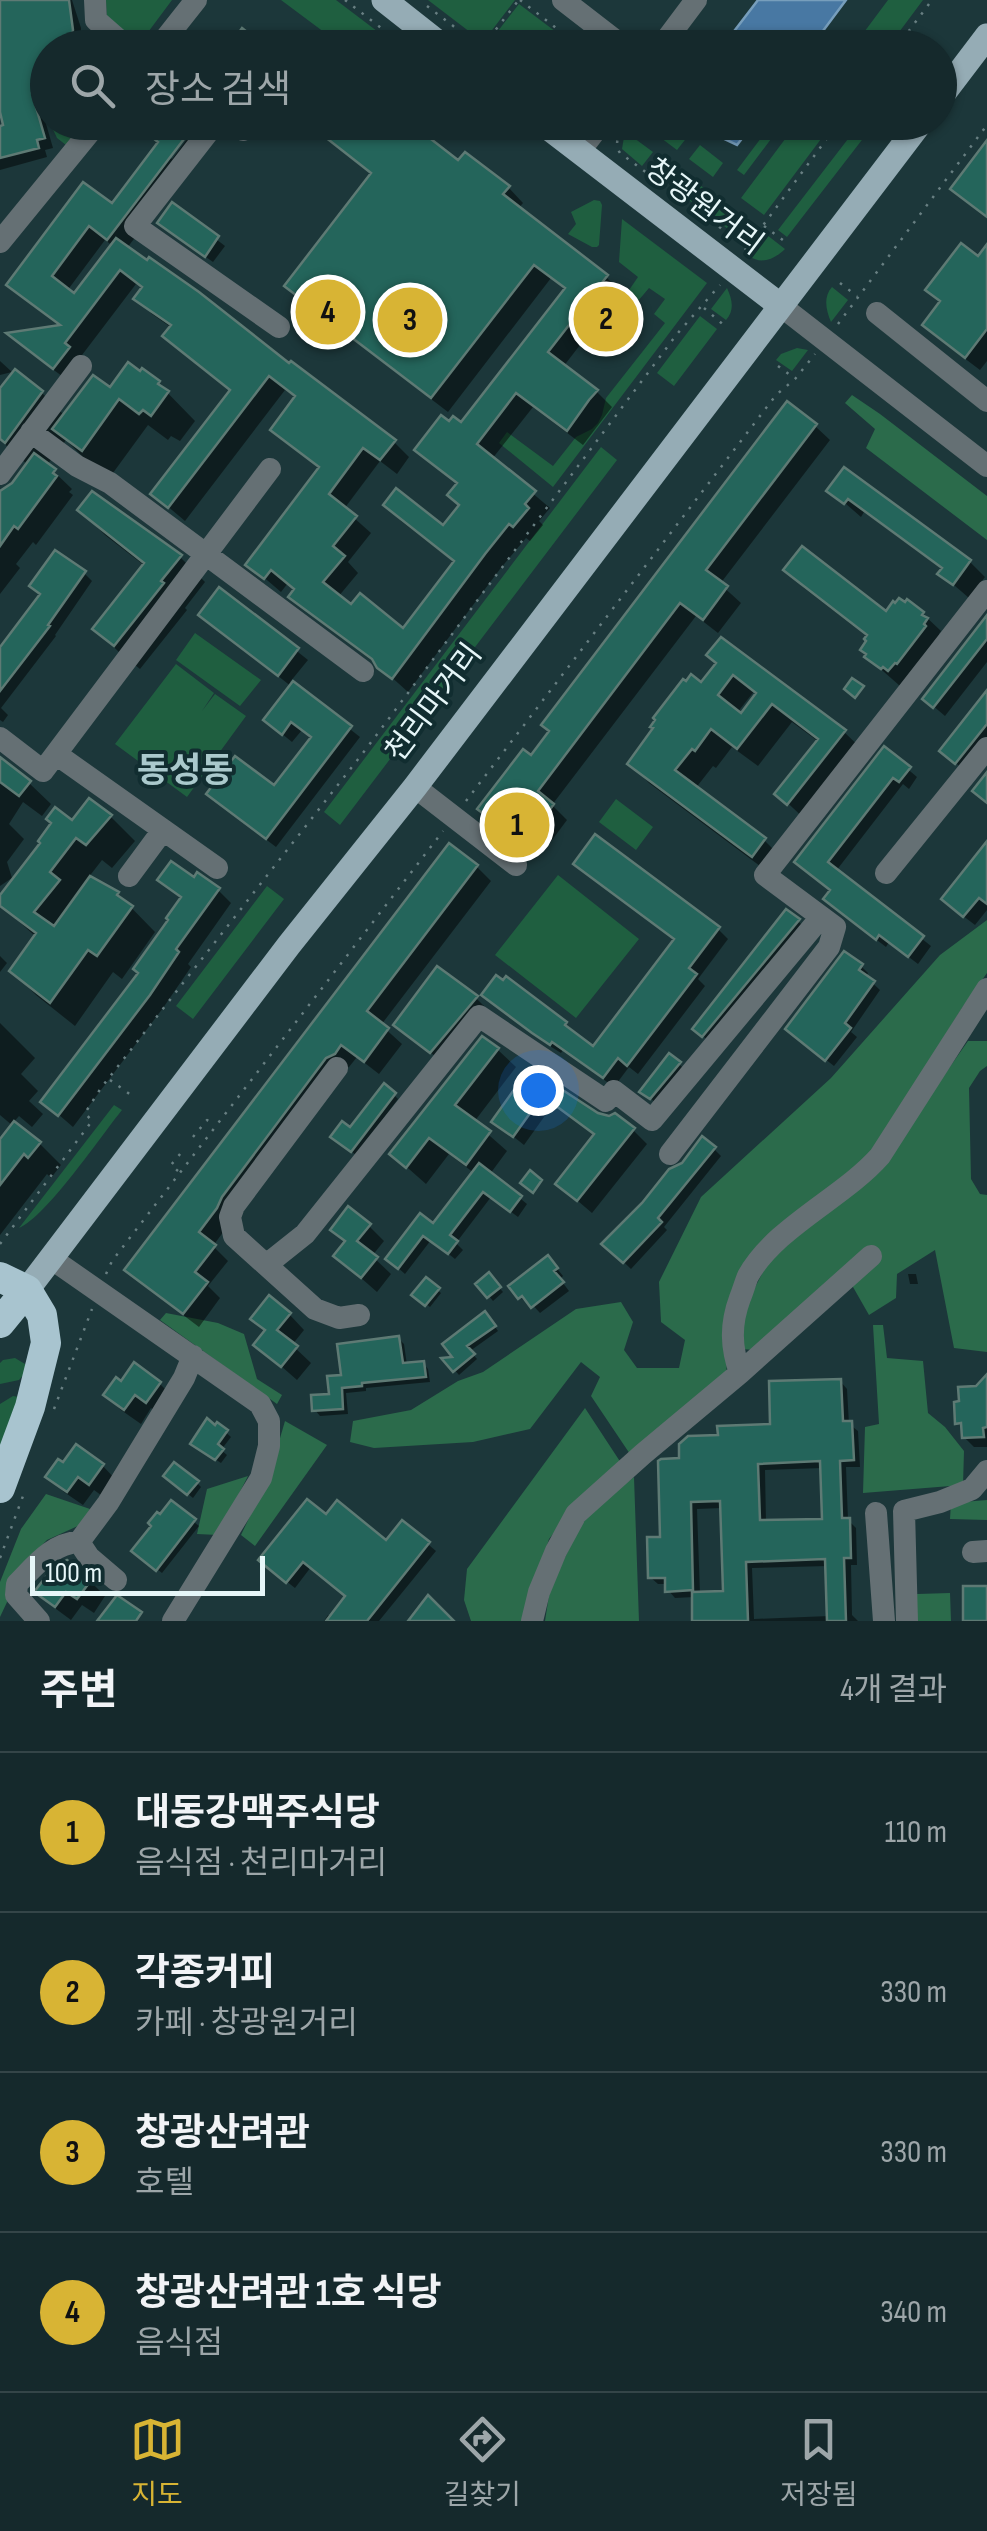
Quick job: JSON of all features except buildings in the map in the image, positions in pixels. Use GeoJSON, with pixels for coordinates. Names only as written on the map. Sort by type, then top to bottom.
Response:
{"type":"FeatureCollection","features":[{"type":"Feature","properties":{"kind":"highway","name":"천리마거리"},"geometry":{"type":"LineString","coordinates":[[0,1323],[14,1283]]}},
{"type":"Feature","properties":{"kind":"highway"},"geometry":{"type":"LineString","coordinates":[[0,1488],[30,1408],[46,1343],[42,1315],[14,1283]]}},
{"type":"Feature","properties":{"kind":"main road"},"geometry":{"type":"LineString","coordinates":[[384,0],[422,30]]}},
{"type":"Feature","properties":{"kind":"main road"},"geometry":{"type":"LineString","coordinates":[[957,76],[987,36]]}},
{"type":"Feature","properties":{"kind":"main road","name":"창광원거리"},"geometry":{"type":"LineString","coordinates":[[564,140],[781,306]]}},
{"type":"Feature","properties":{"kind":"main road","name":"천리마거리"},"geometry":{"type":"LineString","coordinates":[[14,1283],[52,1258],[907,140]]}},
{"type":"Feature","properties":{"kind":"street"},"geometry":{"type":"LineString","coordinates":[[95,0],[96,20],[107,30]]}},
{"type":"Feature","properties":{"kind":"street"},"geometry":{"type":"LineString","coordinates":[[172,30],[196,0]]}},
{"type":"Feature","properties":{"kind":"street"},"geometry":{"type":"LineString","coordinates":[[562,0],[601,30]]}},
{"type":"Feature","properties":{"kind":"street"},"geometry":{"type":"LineString","coordinates":[[674,30],[696,0]]}},
{"type":"Feature","properties":{"kind":"street"},"geometry":{"type":"LineString","coordinates":[[0,242],[83,140]]}},
{"type":"Feature","properties":{"kind":"street"},"geometry":{"type":"LineString","coordinates":[[202,140],[135,226],[279,327]]}},
{"type":"Feature","properties":{"kind":"street"},"geometry":{"type":"LineString","coordinates":[[579,152],[588,140]]}},
{"type":"Feature","properties":{"kind":"street"},"geometry":{"type":"LineString","coordinates":[[781,306],[984,456]]}},
{"type":"Feature","properties":{"kind":"street"},"geometry":{"type":"LineString","coordinates":[[877,313],[987,401]]}},
{"type":"Feature","properties":{"kind":"street"},"geometry":{"type":"LineString","coordinates":[[0,474],[81,366]]}},
{"type":"Feature","properties":{"kind":"street"},"geometry":{"type":"LineString","coordinates":[[31,432],[77,466],[110,484],[363,671]]}},
{"type":"Feature","properties":{"kind":"street"},"geometry":{"type":"LineString","coordinates":[[0,738],[42,771],[270,469]]}},
{"type":"Feature","properties":{"kind":"street"},"geometry":{"type":"LineString","coordinates":[[670,1154],[829,947],[835,927],[766,876],[987,591]]}},
{"type":"Feature","properties":{"kind":"street"},"geometry":{"type":"LineString","coordinates":[[886,873],[987,748]]}},
{"type":"Feature","properties":{"kind":"street"},"geometry":{"type":"LineString","coordinates":[[56,754],[218,868]]}},
{"type":"Feature","properties":{"kind":"street"},"geometry":{"type":"LineString","coordinates":[[415,786],[516,865]]}},
{"type":"Feature","properties":{"kind":"street"},"geometry":{"type":"LineString","coordinates":[[130,876],[164,830]]}},
{"type":"Feature","properties":{"kind":"street"},"geometry":{"type":"LineString","coordinates":[[266,1265],[305,1234],[479,1016],[606,1102],[614,1091],[652,1120],[821,917]]}},
{"type":"Feature","properties":{"kind":"street"},"geometry":{"type":"LineString","coordinates":[[740,1373],[732,1350],[734,1313],[749,1274],[776,1242],[866,1172],[880,1156],[978,1014],[987,989]]}},
{"type":"Feature","properties":{"kind":"street"},"geometry":{"type":"LineString","coordinates":[[337,1068],[234,1206],[230,1226],[234,1236],[315,1309],[339,1318],[359,1315]]}},
{"type":"Feature","properties":{"kind":"street"},"geometry":{"type":"LineString","coordinates":[[532,1621],[544,1578],[576,1514],[870,1256]]}},
{"type":"Feature","properties":{"kind":"street"},"geometry":{"type":"LineString","coordinates":[[52,1258],[260,1404],[269,1421],[269,1446],[262,1478],[173,1621]]}},
{"type":"Feature","properties":{"kind":"street"},"geometry":{"type":"LineString","coordinates":[[79,1542],[127,1472],[184,1378],[193,1356]]}},
{"type":"Feature","properties":{"kind":"street"},"geometry":{"type":"LineString","coordinates":[[907,1621],[904,1511],[972,1489],[987,1471]]}},
{"type":"Feature","properties":{"kind":"street"},"geometry":{"type":"LineString","coordinates":[[876,1512],[884,1621]]}},
{"type":"Feature","properties":{"kind":"street"},"geometry":{"type":"LineString","coordinates":[[39,1621],[16,1596],[16,1584],[54,1549],[65,1542],[79,1542]]}},
{"type":"Feature","properties":{"kind":"street"},"geometry":{"type":"LineString","coordinates":[[79,1542],[116,1580]]}},
{"type":"Feature","properties":{"kind":"path"},"geometry":{"type":"LineString","coordinates":[[345,0],[384,30]]}},
{"type":"Feature","properties":{"kind":"path"},"geometry":{"type":"LineString","coordinates":[[419,0],[458,30]]}},
{"type":"Feature","properties":{"kind":"path"},"geometry":{"type":"LineString","coordinates":[[496,30],[519,0],[558,30]]}},
{"type":"Feature","properties":{"kind":"path"},"geometry":{"type":"LineString","coordinates":[[910,30],[932,0]]}},
{"type":"Feature","properties":{"kind":"path"},"geometry":{"type":"LineString","coordinates":[[618,140],[620,153],[746,247],[827,140]]}},
{"type":"Feature","properties":{"kind":"path"},"geometry":{"type":"LineString","coordinates":[[763,225],[788,244]]}},
{"type":"Feature","properties":{"kind":"path"},"geometry":{"type":"LineString","coordinates":[[840,283],[858,297]]}},
{"type":"Feature","properties":{"kind":"path"},"geometry":{"type":"LineString","coordinates":[[0,1244],[92,1121],[86,1113],[108,1079],[366,748],[677,334],[720,284]]}},
{"type":"Feature","properties":{"kind":"path"},"geometry":{"type":"LineString","coordinates":[[703,307],[726,327]]}},
{"type":"Feature","properties":{"kind":"path"},"geometry":{"type":"LineString","coordinates":[[778,366],[795,379]]}},
{"type":"Feature","properties":{"kind":"path"},"geometry":{"type":"LineString","coordinates":[[108,1079],[131,1096]]}},
{"type":"Feature","properties":{"kind":"path"},"geometry":{"type":"LineString","coordinates":[[193,1137],[207,1120],[215,1126]]}},
{"type":"Feature","properties":{"kind":"path"},"geometry":{"type":"LineString","coordinates":[[179,1172],[170,1165],[185,1148]]}},
{"type":"Feature","properties":{"kind":"green space"},"geometry":{"type":"Polygon","coordinates":[[[106,0],[172,0],[150,30],[117,30],[107,22],[106,0]]]}},
{"type":"Feature","properties":{"kind":"green space"},"geometry":{"type":"Polygon","coordinates":[[[281,0],[336,0],[376,30],[321,30],[281,0]]]}},
{"type":"Feature","properties":{"kind":"green space"},"geometry":{"type":"Polygon","coordinates":[[[428,0],[515,0],[492,30],[467,30],[428,0]]]}},
{"type":"Feature","properties":{"kind":"green space"},"geometry":{"type":"Polygon","coordinates":[[[888,0],[923,0],[901,30],[866,30],[888,0]]]}},
{"type":"Feature","properties":{"kind":"green space"},"geometry":{"type":"Polygon","coordinates":[[[519,4],[553,30],[499,30],[519,4]]]}},
{"type":"Feature","properties":{"kind":"green space"},"geometry":{"type":"Polygon","coordinates":[[[624,140],[637,140],[653,152],[642,166],[622,149],[624,140]]]}},
{"type":"Feature","properties":{"kind":"green space"},"geometry":{"type":"Polygon","coordinates":[[[664,140],[685,140],[677,150],[664,140]]]}},
{"type":"Feature","properties":{"kind":"green space"},"geometry":{"type":"Polygon","coordinates":[[[760,140],[770,140],[744,175],[737,170],[760,140]]]}},
{"type":"Feature","properties":{"kind":"green space"},"geometry":{"type":"Polygon","coordinates":[[[784,140],[820,140],[764,215],[741,198],[784,140]]]}},
{"type":"Feature","properties":{"kind":"green space"},"geometry":{"type":"Polygon","coordinates":[[[847,140],[862,140],[787,237],[778,230],[847,140]]]}},
{"type":"Feature","properties":{"kind":"green space"},"geometry":{"type":"Polygon","coordinates":[[[700,145],[723,163],[713,177],[689,159],[700,145]]]}},
{"type":"Feature","properties":{"kind":"green space"},"geometry":{"type":"Polygon","coordinates":[[[693,180],[754,225],[743,240],[682,195],[693,180]]]}},
{"type":"Feature","properties":{"kind":"green space"},"geometry":{"type":"Polygon","coordinates":[[[594,200],[602,205],[597,247],[568,234],[576,224],[571,212],[594,200]]]}},
{"type":"Feature","properties":{"kind":"green space"},"geometry":{"type":"Polygon","coordinates":[[[622,219],[707,283],[553,487],[499,443],[507,432],[553,466],[576,437],[598,423],[606,398],[665,323],[654,314],[665,299],[649,288],[638,301],[627,293],[638,277],[619,262],[622,219]]]}},
{"type":"Feature","properties":{"kind":"green space"},"geometry":{"type":"Polygon","coordinates":[[[767,235],[785,249],[768,260],[749,256],[767,235]]]}},
{"type":"Feature","properties":{"kind":"green space"},"geometry":{"type":"Polygon","coordinates":[[[832,287],[848,300],[831,322],[826,304],[832,287]]]}},
{"type":"Feature","properties":{"kind":"green space"},"geometry":{"type":"Polygon","coordinates":[[[727,288],[732,304],[726,320],[711,309],[727,288]]]}},
{"type":"Feature","properties":{"kind":"green space"},"geometry":{"type":"Polygon","coordinates":[[[700,316],[717,329],[674,386],[657,373],[700,316]]]}},
{"type":"Feature","properties":{"kind":"green space"},"geometry":{"type":"Polygon","coordinates":[[[797,348],[808,350],[792,371],[776,360],[781,354],[797,348]]]}},
{"type":"Feature","properties":{"kind":"green space"},"geometry":{"type":"Polygon","coordinates":[[[852,395],[987,496],[987,540],[866,448],[875,429],[845,403],[852,395]]]}},
{"type":"Feature","properties":{"kind":"green space"},"geometry":{"type":"Polygon","coordinates":[[[601,447],[617,460],[340,825],[324,812],[601,447]]]}},
{"type":"Feature","properties":{"kind":"green space"},"geometry":{"type":"Polygon","coordinates":[[[195,633],[261,680],[240,706],[176,660],[195,633]]]}},
{"type":"Feature","properties":{"kind":"green space"},"geometry":{"type":"Polygon","coordinates":[[[176,664],[214,693],[202,711],[215,694],[246,716],[187,797],[115,744],[176,664]]]}},
{"type":"Feature","properties":{"kind":"green space"},"geometry":{"type":"Polygon","coordinates":[[[616,799],[653,827],[636,850],[599,822],[616,799]]]}},
{"type":"Feature","properties":{"kind":"green space"},"geometry":{"type":"Polygon","coordinates":[[[558,875],[639,939],[576,1018],[495,955],[558,875]]]}},
{"type":"Feature","properties":{"kind":"green space"},"geometry":{"type":"Polygon","coordinates":[[[267,886],[284,899],[193,1019],[176,1006],[267,886]]]}},
{"type":"Feature","properties":{"kind":"green space"},"geometry":{"type":"Polygon","coordinates":[[[987,920],[987,973],[872,1152],[769,1238],[727,1360],[726,1378],[632,1457],[591,1396],[600,1377],[581,1362],[530,1429],[473,1442],[374,1448],[350,1442],[353,1421],[411,1410],[458,1381],[483,1372],[576,1309],[621,1302],[633,1322],[624,1350],[637,1368],[679,1368],[685,1340],[661,1322],[659,1282],[701,1197],[831,1078],[940,955],[987,920]]]}},
{"type":"Feature","properties":{"kind":"green space"},"geometry":{"type":"Polygon","coordinates":[[[968,1041],[987,1041],[987,1066],[969,1088],[971,1179],[980,1194],[987,1195],[987,1352],[954,1348],[935,1250],[897,1274],[896,1298],[869,1315],[849,1280],[754,1350],[742,1349],[742,1313],[767,1264],[875,1174],[968,1041]]]}},
{"type":"Feature","properties":{"kind":"green space"},"geometry":{"type":"Polygon","coordinates":[[[114,1105],[122,1110],[87,1156],[44,1208],[19,1228],[114,1105]]]}},
{"type":"Feature","properties":{"kind":"green space"},"geometry":{"type":"Polygon","coordinates":[[[166,1313],[218,1323],[244,1334],[257,1379],[282,1395],[277,1404],[160,1320],[166,1313]]]}},
{"type":"Feature","properties":{"kind":"green space"},"geometry":{"type":"Polygon","coordinates":[[[873,1325],[883,1325],[887,1358],[923,1361],[928,1413],[964,1451],[963,1485],[863,1493],[865,1427],[879,1424],[873,1325]]]}},
{"type":"Feature","properties":{"kind":"green space"},"geometry":{"type":"Polygon","coordinates":[[[15,1358],[25,1364],[25,1373],[19,1380],[0,1384],[0,1363],[15,1358]]]}},
{"type":"Feature","properties":{"kind":"green space"},"geometry":{"type":"Polygon","coordinates":[[[13,1396],[19,1397],[0,1449],[0,1404],[13,1396]]]}},
{"type":"Feature","properties":{"kind":"green space"},"geometry":{"type":"Polygon","coordinates":[[[585,1408],[623,1466],[587,1491],[549,1539],[524,1621],[471,1621],[464,1600],[467,1569],[585,1408]]]}},
{"type":"Feature","properties":{"kind":"green space"},"geometry":{"type":"Polygon","coordinates":[[[285,1421],[327,1445],[255,1546],[241,1535],[269,1476],[285,1421]]]}},
{"type":"Feature","properties":{"kind":"green space"},"geometry":{"type":"Polygon","coordinates":[[[248,1476],[218,1535],[197,1534],[207,1489],[248,1476]]]}},
{"type":"Feature","properties":{"kind":"green space"},"geometry":{"type":"Polygon","coordinates":[[[634,1477],[639,1621],[545,1621],[550,1589],[585,1515],[634,1477]]]}},
{"type":"Feature","properties":{"kind":"green space"},"geometry":{"type":"Polygon","coordinates":[[[46,1494],[90,1509],[80,1525],[47,1540],[17,1570],[0,1617],[0,1582],[21,1529],[46,1494]]]}},
{"type":"Feature","properties":{"kind":"green space"},"geometry":{"type":"Polygon","coordinates":[[[987,1500],[987,1520],[950,1519],[951,1503],[987,1500]]]}},
{"type":"Feature","properties":{"kind":"green space"},"geometry":{"type":"Polygon","coordinates":[[[950,1593],[951,1621],[917,1621],[917,1594],[950,1593]]]}},
{"type":"Feature","properties":{"kind":"water"},"geometry":{"type":"Polygon","coordinates":[[[758,0],[846,0],[824,30],[735,30],[758,0]]]}},
{"type":"Feature","properties":{"kind":"place","name":"창광산려관 1호 식당"},"geometry":{"type":"Point","coordinates":[328,312]}},
{"type":"Feature","properties":{"kind":"place","name":"각종커피"},"geometry":{"type":"Point","coordinates":[606,319]}},
{"type":"Feature","properties":{"kind":"place","name":"창광산려관"},"geometry":{"type":"Point","coordinates":[410,320]}},
{"type":"Feature","properties":{"kind":"place","name":"대동강맥주식당"},"geometry":{"type":"Point","coordinates":[517,825]}},
{"type":"Feature","properties":{"kind":"district","name":"동성동"},"geometry":{"type":"Point","coordinates":[185,771]}}]}
